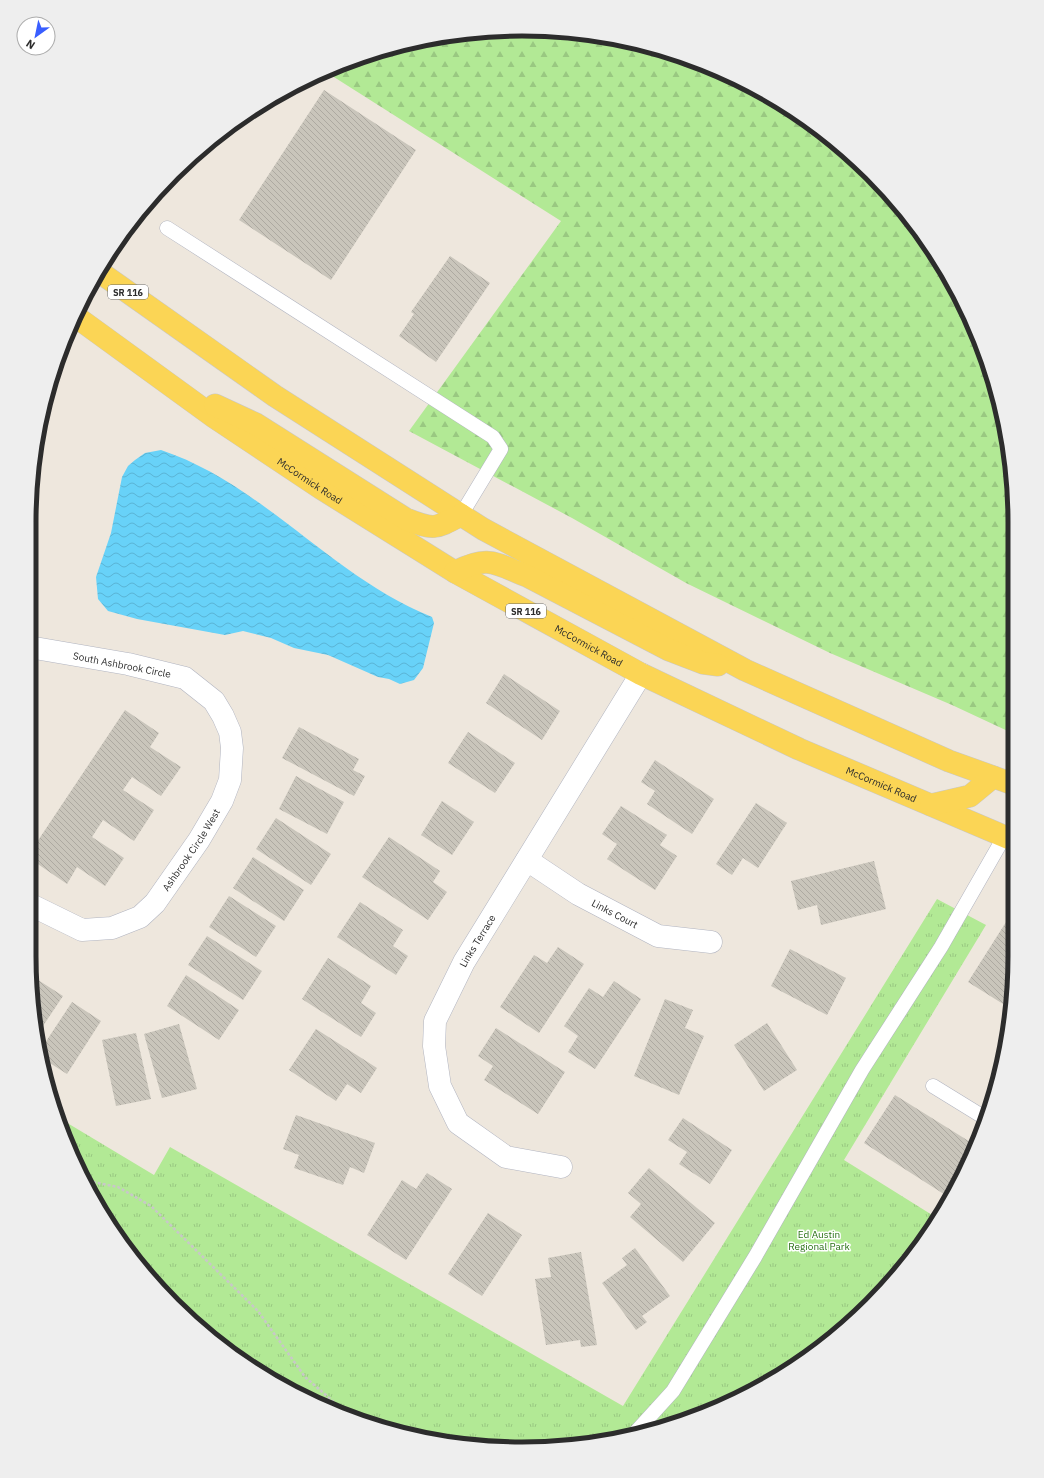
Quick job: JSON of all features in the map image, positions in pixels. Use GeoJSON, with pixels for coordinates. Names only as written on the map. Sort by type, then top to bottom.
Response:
{"type":"FeatureCollection","features":[{"type":"Feature","properties":{"kind":"main road","name":"SR 116"},"geometry":{"type":"LineString","coordinates":[[104,275],[275,396],[483,529],[745,670],[949,761],[1008,782]]}},
{"type":"Feature","properties":{"kind":"main road","name":"McCormick Road"},"geometry":{"type":"LineString","coordinates":[[80,320],[196,404],[322,488],[455,572],[641,674],[799,749],[931,806],[1008,835]]}},
{"type":"Feature","properties":{"kind":"main road"},"geometry":{"type":"LineString","coordinates":[[196,404],[218,405],[256,424],[406,519],[426,527],[438,527],[461,515]]}},
{"type":"Feature","properties":{"kind":"main road"},"geometry":{"type":"LineString","coordinates":[[455,572],[473,563],[486,561],[502,566],[527,576],[669,650],[703,662],[745,670]]}},
{"type":"Feature","properties":{"kind":"main road"},"geometry":{"type":"LineString","coordinates":[[931,806],[970,796],[992,777]]}},
{"type":"Feature","properties":{"kind":"street","name":"South Ashbrook Circle"},"geometry":{"type":"LineString","coordinates":[[36,649],[128,664],[185,678],[214,701],[224,716]]}},
{"type":"Feature","properties":{"kind":"street","name":"Links Terrace"},"geometry":{"type":"LineString","coordinates":[[561,1167],[506,1157],[458,1123],[440,1086],[434,1046],[435,1020],[464,962],[641,674]]}},
{"type":"Feature","properties":{"kind":"street","name":"Ashbrook Circle West"},"geometry":{"type":"LineString","coordinates":[[36,907],[82,930],[112,928],[140,917],[155,903],[199,840],[222,801],[230,780],[232,748],[230,732],[224,716]]}},
{"type":"Feature","properties":{"kind":"street","name":"Links Court"},"geometry":{"type":"LineString","coordinates":[[527,860],[578,894],[658,936],[711,942]]}},
{"type":"Feature","properties":{"kind":"lane"},"geometry":{"type":"LineString","coordinates":[[167,228],[493,437],[501,449],[461,515]]}},
{"type":"Feature","properties":{"kind":"lane"},"geometry":{"type":"LineString","coordinates":[[640,1427],[677,1384],[755,1257],[862,1070],[1008,839]]}},
{"type":"Feature","properties":{"kind":"lane"},"geometry":{"type":"LineString","coordinates":[[933,1086],[981,1115]]}},
{"type":"Feature","properties":{"kind":"path"},"geometry":{"type":"LineString","coordinates":[[92,1182],[118,1187],[151,1206],[258,1311],[305,1377],[338,1406]]}},
{"type":"Feature","properties":{"kind":"green space"},"geometry":{"type":"Polygon","coordinates":[[[490,37],[554,37],[617,45],[678,62],[737,86],[765,101],[818,136],[866,178],[908,226],[943,279],[958,307],[982,366],[999,427],[1007,490],[1008,522],[1008,731],[952,705],[830,653],[686,583],[572,518],[409,431],[561,221],[331,75],[396,53],[427,45],[459,40],[490,37]]]}},
{"type":"Feature","properties":{"kind":"green space","name":"Ed Austin Regional Park"},"geometry":{"type":"Polygon","coordinates":[[[937,899],[986,925],[844,1160],[933,1215],[908,1252],[866,1300],[818,1342],[765,1377],[708,1405],[678,1416],[617,1433],[554,1441],[522,1442],[490,1441],[427,1433],[366,1416],[336,1405],[279,1377],[226,1342],[178,1300],[136,1252],[101,1199],[86,1171],[66,1122],[154,1175],[170,1147],[623,1406],[937,899]]]}},
{"type":"Feature","properties":{"kind":"water"},"geometry":{"type":"Polygon","coordinates":[[[161,450],[198,465],[232,485],[265,507],[329,556],[362,579],[396,600],[432,617],[434,623],[423,668],[414,680],[400,684],[389,679],[378,677],[328,655],[294,648],[271,638],[243,631],[225,635],[137,619],[108,611],[98,599],[96,577],[111,533],[122,477],[128,466],[145,453],[161,450]]]}},
{"type":"Feature","properties":{"kind":"building"},"geometry":{"type":"Polygon","coordinates":[[[324,90],[416,150],[331,280],[239,220],[324,90]]]}},
{"type":"Feature","properties":{"kind":"building"},"geometry":{"type":"Polygon","coordinates":[[[450,256],[490,283],[436,362],[399,336],[414,314],[411,312],[450,256]]]}},
{"type":"Feature","properties":{"kind":"building"},"geometry":{"type":"Polygon","coordinates":[[[504,674],[560,711],[542,740],[486,703],[504,674]]]}},
{"type":"Feature","properties":{"kind":"building"},"geometry":{"type":"Polygon","coordinates":[[[125,710],[159,733],[150,747],[181,767],[161,796],[132,777],[123,790],[154,810],[134,841],[103,820],[92,837],[124,858],[105,886],[77,867],[67,884],[36,863],[36,844],[125,710]]]}},
{"type":"Feature","properties":{"kind":"building"},"geometry":{"type":"Polygon","coordinates":[[[299,727],[359,759],[353,770],[365,776],[354,796],[282,758],[299,727]]]}},
{"type":"Feature","properties":{"kind":"building"},"geometry":{"type":"Polygon","coordinates":[[[468,732],[515,763],[495,793],[448,763],[468,732]]]}},
{"type":"Feature","properties":{"kind":"building"},"geometry":{"type":"Polygon","coordinates":[[[655,760],[714,799],[692,834],[647,804],[655,791],[641,782],[655,760]]]}},
{"type":"Feature","properties":{"kind":"building"},"geometry":{"type":"Polygon","coordinates":[[[296,776],[344,802],[327,834],[279,809],[296,776]]]}},
{"type":"Feature","properties":{"kind":"building"},"geometry":{"type":"Polygon","coordinates":[[[442,801],[474,822],[452,855],[421,835],[442,801]]]}},
{"type":"Feature","properties":{"kind":"building"},"geometry":{"type":"Polygon","coordinates":[[[756,803],[787,823],[758,868],[743,858],[732,875],[716,864],[756,803]]]}},
{"type":"Feature","properties":{"kind":"building"},"geometry":{"type":"Polygon","coordinates":[[[621,806],[667,835],[660,845],[677,856],[655,890],[607,859],[617,844],[602,834],[621,806]]]}},
{"type":"Feature","properties":{"kind":"building"},"geometry":{"type":"Polygon","coordinates":[[[276,818],[331,854],[311,885],[256,849],[276,818]]]}},
{"type":"Feature","properties":{"kind":"building"},"geometry":{"type":"Polygon","coordinates":[[[389,837],[440,871],[433,882],[447,892],[428,920],[362,877],[389,837]]]}},
{"type":"Feature","properties":{"kind":"building"},"geometry":{"type":"Polygon","coordinates":[[[253,857],[304,890],[284,921],[233,888],[253,857]]]}},
{"type":"Feature","properties":{"kind":"building"},"geometry":{"type":"Polygon","coordinates":[[[874,861],[886,909],[821,925],[817,905],[798,910],[791,881],[874,861]]]}},
{"type":"Feature","properties":{"kind":"building"},"geometry":{"type":"Polygon","coordinates":[[[229,896],[276,926],[256,957],[209,927],[229,896]]]}},
{"type":"Feature","properties":{"kind":"building"},"geometry":{"type":"Polygon","coordinates":[[[360,902],[403,930],[393,946],[408,956],[396,975],[337,937],[360,902]]]}},
{"type":"Feature","properties":{"kind":"building"},"geometry":{"type":"Polygon","coordinates":[[[1008,919],[1005,1005],[968,982],[1008,919]]]}},
{"type":"Feature","properties":{"kind":"building"},"geometry":{"type":"Polygon","coordinates":[[[207,936],[262,971],[243,1000],[188,965],[207,936]]]}},
{"type":"Feature","properties":{"kind":"building"},"geometry":{"type":"Polygon","coordinates":[[[558,947],[584,964],[539,1033],[500,1007],[534,955],[547,963],[558,947]]]}},
{"type":"Feature","properties":{"kind":"building"},"geometry":{"type":"Polygon","coordinates":[[[790,949],[846,978],[827,1015],[771,986],[790,949]]]}},
{"type":"Feature","properties":{"kind":"building"},"geometry":{"type":"Polygon","coordinates":[[[328,958],[371,986],[361,1003],[376,1013],[361,1037],[302,999],[328,958]]]}},
{"type":"Feature","properties":{"kind":"building"},"geometry":{"type":"Polygon","coordinates":[[[186,975],[239,1010],[219,1040],[167,1006],[186,975]]]}},
{"type":"Feature","properties":{"kind":"building"},"geometry":{"type":"Polygon","coordinates":[[[37,979],[63,996],[41,1028],[37,979]]]}},
{"type":"Feature","properties":{"kind":"building"},"geometry":{"type":"Polygon","coordinates":[[[614,981],[641,999],[595,1069],[568,1052],[578,1036],[564,1026],[589,988],[603,997],[614,981]]]}},
{"type":"Feature","properties":{"kind":"building"},"geometry":{"type":"Polygon","coordinates":[[[665,999],[693,1010],[685,1028],[704,1036],[679,1095],[634,1076],[665,999]]]}},
{"type":"Feature","properties":{"kind":"building"},"geometry":{"type":"Polygon","coordinates":[[[72,1002],[101,1021],[67,1074],[48,1062],[44,1044],[72,1002]]]}},
{"type":"Feature","properties":{"kind":"building"},"geometry":{"type":"Polygon","coordinates":[[[767,1023],[797,1070],[764,1091],[734,1045],[767,1023]]]}},
{"type":"Feature","properties":{"kind":"building"},"geometry":{"type":"Polygon","coordinates":[[[179,1024],[197,1089],[162,1098],[144,1034],[179,1024]]]}},
{"type":"Feature","properties":{"kind":"building"},"geometry":{"type":"Polygon","coordinates":[[[496,1028],[565,1072],[538,1114],[484,1080],[493,1066],[478,1056],[496,1028]]]}},
{"type":"Feature","properties":{"kind":"building"},"geometry":{"type":"Polygon","coordinates":[[[316,1029],[377,1068],[361,1093],[347,1084],[336,1101],[289,1070],[316,1029]]]}},
{"type":"Feature","properties":{"kind":"building"},"geometry":{"type":"Polygon","coordinates":[[[136,1033],[151,1099],[116,1106],[102,1040],[136,1033]]]}},
{"type":"Feature","properties":{"kind":"building"},"geometry":{"type":"Polygon","coordinates":[[[895,1095],[971,1142],[945,1195],[864,1143],[895,1095]]]}},
{"type":"Feature","properties":{"kind":"building"},"geometry":{"type":"Polygon","coordinates":[[[296,1115],[375,1143],[364,1173],[350,1167],[343,1185],[294,1168],[299,1155],[283,1149],[296,1115]]]}},
{"type":"Feature","properties":{"kind":"building"},"geometry":{"type":"Polygon","coordinates":[[[683,1118],[732,1150],[710,1184],[679,1164],[687,1152],[668,1140],[683,1118]]]}},
{"type":"Feature","properties":{"kind":"building"},"geometry":{"type":"Polygon","coordinates":[[[649,1168],[715,1223],[683,1262],[630,1217],[641,1204],[628,1193],[649,1168]]]}},
{"type":"Feature","properties":{"kind":"building"},"geometry":{"type":"Polygon","coordinates":[[[427,1173],[452,1189],[406,1260],[367,1235],[402,1180],[416,1189],[427,1173]]]}},
{"type":"Feature","properties":{"kind":"building"},"geometry":{"type":"Polygon","coordinates":[[[488,1213],[522,1235],[482,1296],[448,1274],[488,1213]]]}},
{"type":"Feature","properties":{"kind":"building"},"geometry":{"type":"Polygon","coordinates":[[[635,1248],[670,1296],[642,1316],[647,1322],[636,1330],[602,1283],[627,1265],[622,1258],[635,1248]]]}},
{"type":"Feature","properties":{"kind":"building"},"geometry":{"type":"Polygon","coordinates":[[[581,1252],[597,1345],[581,1347],[580,1340],[546,1345],[535,1279],[551,1277],[548,1258],[581,1252]]]}}]}
